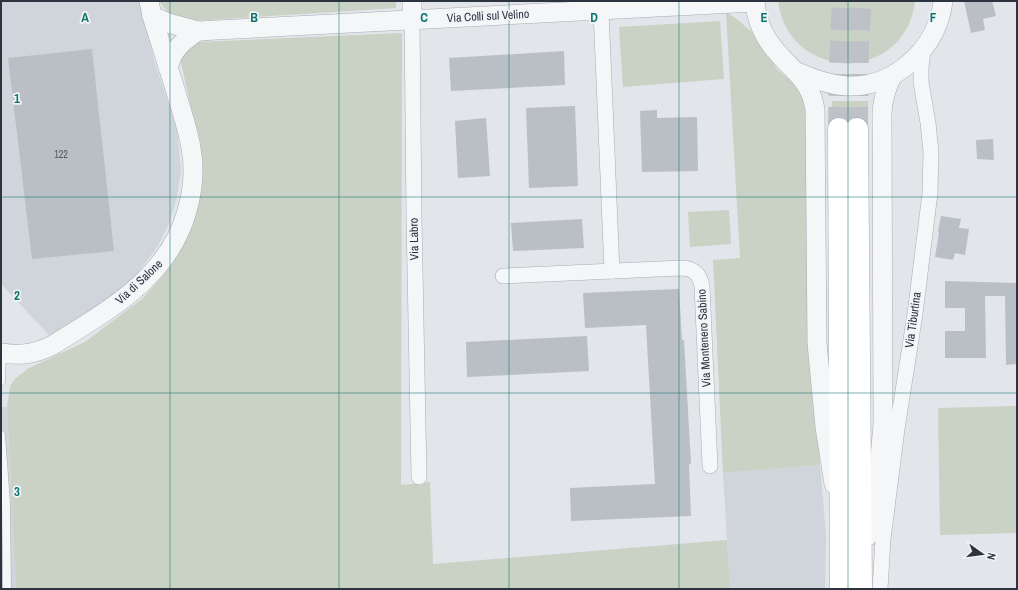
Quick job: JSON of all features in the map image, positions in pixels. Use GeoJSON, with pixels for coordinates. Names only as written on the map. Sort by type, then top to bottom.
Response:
{"type":"FeatureCollection","features":[{"type":"Feature","properties":{"kind":"main road","name":"Via Tiburtina"},"geometry":{"type":"LineString","coordinates":[[841,589],[848,129],[862,589]]}},
{"type":"Feature","properties":{"kind":"street","name":"Via Tiburtina"},"geometry":{"type":"LineString","coordinates":[[755,1],[756,13],[767,38],[809,88],[815,109],[818,350],[827,441],[841,527]]}},
{"type":"Feature","properties":{"kind":"street","name":"Via Colli sul Velino"},"geometry":{"type":"LineString","coordinates":[[151,9],[168,23],[198,31],[412,10],[601,10],[755,1]]}},
{"type":"Feature","properties":{"kind":"street","name":"Via Tiburtina"},"geometry":{"type":"LineString","coordinates":[[797,72],[825,83],[848,86],[869,84],[892,76],[912,63],[923,50],[936,28],[941,14],[943,1]]}},
{"type":"Feature","properties":{"kind":"street","name":"Via di Salone"},"geometry":{"type":"LineString","coordinates":[[1,353],[28,354],[45,349],[109,310],[150,275],[164,259],[181,228],[186,215],[192,187],[193,173],[191,149],[187,129],[151,9]]}},
{"type":"Feature","properties":{"kind":"street","name":"Via Labro"},"geometry":{"type":"LineString","coordinates":[[412,10],[419,477]]}},
{"type":"Feature","properties":{"kind":"street"},"geometry":{"type":"LineString","coordinates":[[601,10],[612,271]]}},
{"type":"Feature","properties":{"kind":"street"},"geometry":{"type":"LineString","coordinates":[[168,67],[176,50],[198,31]]}},
{"type":"Feature","properties":{"kind":"street","name":"Via Tiburtina"},"geometry":{"type":"LineString","coordinates":[[880,589],[883,539],[896,436],[914,322],[930,193],[930,137],[921,78],[923,50]]}},
{"type":"Feature","properties":{"kind":"street"},"geometry":{"type":"LineString","coordinates":[[865,589],[869,525],[879,469],[882,424],[882,112],[884,95],[892,76]]}},
{"type":"Feature","properties":{"kind":"street","name":"Via Montenero Sabino"},"geometry":{"type":"LineString","coordinates":[[503,276],[686,268],[695,272],[701,280],[710,466]]}},
{"type":"Feature","properties":{"kind":"lane"},"geometry":{"type":"LineString","coordinates":[[1,353],[1,381]]}},
{"type":"Feature","properties":{"kind":"lane"},"geometry":{"type":"LineString","coordinates":[[1,435],[6,503],[3,552],[7,589]]}},
{"type":"Feature","properties":{"kind":"shaded area"},"geometry":{"type":"Polygon","coordinates":[[[1,1],[141,1],[144,22],[155,63],[177,129],[181,170],[177,197],[169,224],[158,246],[133,279],[86,315],[49,335],[1,284],[1,1]]]}},
{"type":"Feature","properties":{"kind":"shaded area"},"geometry":{"type":"Polygon","coordinates":[[[1,407],[7,407],[16,589],[1,589],[1,407]]]}},
{"type":"Feature","properties":{"kind":"shaded area"},"geometry":{"type":"Polygon","coordinates":[[[820,465],[826,534],[825,589],[730,589],[723,473],[820,465]]]}},
{"type":"Feature","properties":{"kind":"green space"},"geometry":{"type":"Polygon","coordinates":[[[159,1],[396,1],[396,8],[192,21],[170,14],[159,1]]]}},
{"type":"Feature","properties":{"kind":"green space"},"geometry":{"type":"Polygon","coordinates":[[[778,1],[915,1],[907,28],[891,47],[871,59],[847,63],[824,59],[803,48],[787,28],[778,1]]]}},
{"type":"Feature","properties":{"kind":"green space"},"geometry":{"type":"Polygon","coordinates":[[[726,12],[752,32],[778,70],[791,81],[803,95],[809,118],[812,350],[820,465],[723,473],[713,260],[740,258],[726,12]]]}},
{"type":"Feature","properties":{"kind":"green space"},"geometry":{"type":"Polygon","coordinates":[[[720,21],[724,79],[623,87],[619,27],[720,21]]]}},
{"type":"Feature","properties":{"kind":"green space"},"geometry":{"type":"Polygon","coordinates":[[[402,33],[401,485],[430,482],[433,564],[727,540],[730,589],[16,589],[7,407],[10,386],[16,378],[29,368],[85,342],[143,298],[163,276],[181,248],[200,195],[202,157],[180,58],[186,49],[197,42],[402,33]]]}},
{"type":"Feature","properties":{"kind":"green space"},"geometry":{"type":"Polygon","coordinates":[[[832,101],[868,101],[868,120],[832,120],[832,101]]]}},
{"type":"Feature","properties":{"kind":"green space"},"geometry":{"type":"Polygon","coordinates":[[[729,210],[731,244],[690,247],[688,212],[729,210]]]}},
{"type":"Feature","properties":{"kind":"green space"},"geometry":{"type":"Polygon","coordinates":[[[1017,406],[1017,533],[940,535],[938,408],[1017,406]]]}},
{"type":"Feature","properties":{"kind":"building"},"geometry":{"type":"Polygon","coordinates":[[[964,1],[992,1],[996,16],[983,19],[985,30],[971,33],[964,1]]]}},
{"type":"Feature","properties":{"kind":"building"},"geometry":{"type":"Polygon","coordinates":[[[92,49],[114,251],[32,259],[8,58],[92,49]]]}},
{"type":"Feature","properties":{"kind":"building"},"geometry":{"type":"Polygon","coordinates":[[[564,51],[565,85],[451,91],[449,58],[564,51]]]}},
{"type":"Feature","properties":{"kind":"building"},"geometry":{"type":"Polygon","coordinates":[[[575,106],[578,186],[529,188],[526,108],[575,106]]]}},
{"type":"Feature","properties":{"kind":"building"},"geometry":{"type":"Polygon","coordinates":[[[657,110],[657,118],[697,117],[698,171],[642,172],[640,111],[657,110]]]}},
{"type":"Feature","properties":{"kind":"building"},"geometry":{"type":"Polygon","coordinates":[[[486,118],[490,176],[458,178],[455,121],[486,118]]]}},
{"type":"Feature","properties":{"kind":"building"},"geometry":{"type":"Polygon","coordinates":[[[993,139],[994,160],[977,159],[976,140],[993,139]]]}},
{"type":"Feature","properties":{"kind":"building"},"geometry":{"type":"Polygon","coordinates":[[[941,216],[961,219],[959,228],[969,229],[965,255],[955,253],[953,260],[935,257],[941,216]]]}},
{"type":"Feature","properties":{"kind":"building"},"geometry":{"type":"Polygon","coordinates":[[[582,219],[584,248],[513,251],[511,223],[582,219]]]}},
{"type":"Feature","properties":{"kind":"building"},"geometry":{"type":"Polygon","coordinates":[[[945,281],[1017,283],[1017,364],[1006,365],[1005,296],[985,296],[986,358],[945,358],[945,331],[965,331],[965,308],[945,308],[945,281]]]}},
{"type":"Feature","properties":{"kind":"building"},"geometry":{"type":"Polygon","coordinates":[[[679,289],[682,340],[684,340],[691,464],[689,464],[691,516],[571,521],[570,488],[655,484],[646,325],[585,328],[583,293],[679,289]]]}},
{"type":"Feature","properties":{"kind":"building"},"geometry":{"type":"Polygon","coordinates":[[[587,336],[589,371],[467,377],[466,342],[587,336]]]}},
{"type":"Feature","properties":{"kind":"tunnel"},"geometry":{"type":"LineString","coordinates":[[839,129],[843,1]]}},
{"type":"Feature","properties":{"kind":"tunnel"},"geometry":{"type":"LineString","coordinates":[[857,129],[858,38],[861,1]]}}]}
